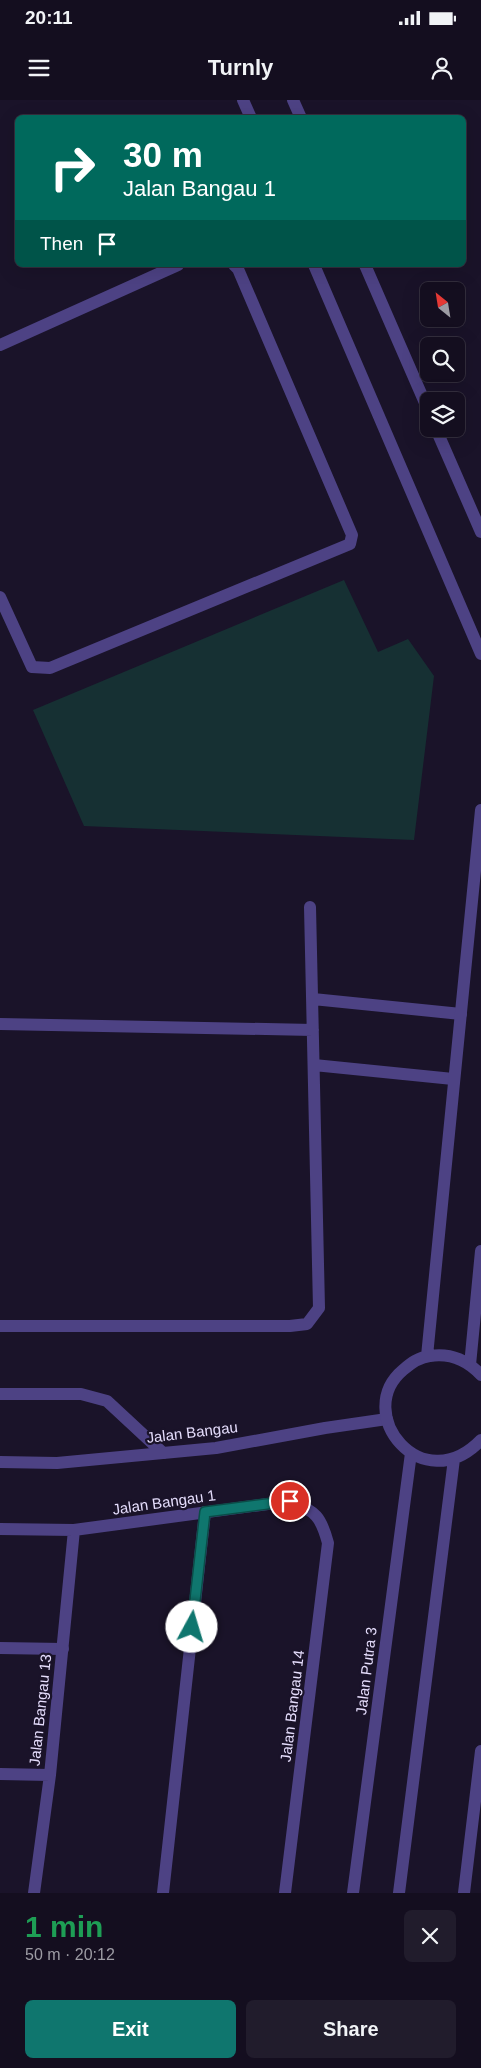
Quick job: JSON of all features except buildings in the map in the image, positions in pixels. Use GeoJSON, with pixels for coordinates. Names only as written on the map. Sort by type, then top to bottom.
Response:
{"type":"FeatureCollection","features":[{"type":"Feature","properties":{"kind":"street"},"geometry":{"type":"LineString","coordinates":[[243,100],[250,115]]}},
{"type":"Feature","properties":{"kind":"street"},"geometry":{"type":"LineString","coordinates":[[293,100],[300,115]]}},
{"type":"Feature","properties":{"kind":"street"},"geometry":{"type":"LineString","coordinates":[[0,346],[174,267]]}},
{"type":"Feature","properties":{"kind":"street"},"geometry":{"type":"LineString","coordinates":[[0,597],[32,667],[50,668],[350,544],[352,535],[239,267]]}},
{"type":"Feature","properties":{"kind":"street"},"geometry":{"type":"LineString","coordinates":[[315,267],[481,654]]}},
{"type":"Feature","properties":{"kind":"street"},"geometry":{"type":"LineString","coordinates":[[366,267],[420,392]]}},
{"type":"Feature","properties":{"kind":"street"},"geometry":{"type":"LineString","coordinates":[[439,437],[481,532]]}},
{"type":"Feature","properties":{"kind":"street"},"geometry":{"type":"LineString","coordinates":[[427,1356],[481,810]]}},
{"type":"Feature","properties":{"kind":"street"},"geometry":{"type":"LineString","coordinates":[[0,1326],[290,1326],[307,1324],[319,1308],[310,907]]}},
{"type":"Feature","properties":{"kind":"street"},"geometry":{"type":"LineString","coordinates":[[313,1000],[461,1014]]}},
{"type":"Feature","properties":{"kind":"street"},"geometry":{"type":"LineString","coordinates":[[0,1024],[313,1030]]}},
{"type":"Feature","properties":{"kind":"street"},"geometry":{"type":"LineString","coordinates":[[314,1065],[453,1079]]}},
{"type":"Feature","properties":{"kind":"street"},"geometry":{"type":"LineString","coordinates":[[470,1365],[481,1252]]}},
{"type":"Feature","properties":{"kind":"street"},"geometry":{"type":"LineString","coordinates":[[481,1375],[470,1365],[450,1356],[427,1356],[412,1362],[399,1373],[390,1387],[386,1402],[387,1419],[391,1432],[410,1453],[424,1460],[440,1461],[454,1459],[471,1451],[481,1440]]}},
{"type":"Feature","properties":{"kind":"street"},"geometry":{"type":"LineString","coordinates":[[0,1394],[81,1394],[108,1401],[163,1453]]}},
{"type":"Feature","properties":{"kind":"street","name":"Jalan Bangau"},"geometry":{"type":"LineString","coordinates":[[0,1462],[57,1463],[216,1448],[387,1419]]}},
{"type":"Feature","properties":{"kind":"street","name":"Jalan Putra 3"},"geometry":{"type":"LineString","coordinates":[[353,1893],[410,1453]]}},
{"type":"Feature","properties":{"kind":"street"},"geometry":{"type":"LineString","coordinates":[[399,1893],[454,1459]]}},
{"type":"Feature","properties":{"kind":"street","name":"Jalan Bangau 1"},"geometry":{"type":"LineString","coordinates":[[0,1529],[74,1530],[290,1501],[309,1508],[323,1524]]}},
{"type":"Feature","properties":{"kind":"street"},"geometry":{"type":"LineString","coordinates":[[163,1893],[205,1512]]}},
{"type":"Feature","properties":{"kind":"street","name":"Jalan Bangau 14"},"geometry":{"type":"LineString","coordinates":[[285,1893],[328,1544],[323,1524]]}},
{"type":"Feature","properties":{"kind":"street","name":"Jalan Bangau 13"},"geometry":{"type":"LineString","coordinates":[[34,1893],[50,1775],[74,1530]]}},
{"type":"Feature","properties":{"kind":"street"},"geometry":{"type":"LineString","coordinates":[[0,1648],[63,1649]]}},
{"type":"Feature","properties":{"kind":"street"},"geometry":{"type":"LineString","coordinates":[[464,1893],[481,1751]]}},
{"type":"Feature","properties":{"kind":"street"},"geometry":{"type":"LineString","coordinates":[[0,1774],[50,1775]]}},
{"type":"Feature","properties":{"kind":"green space"},"geometry":{"type":"Polygon","coordinates":[[[344,580],[378,652],[408,639],[434,676],[414,840],[84,826],[33,710],[344,580]]]}},
{"type":"Feature","properties":{"kind":"route"},"geometry":{"type":"LineString","coordinates":[[192,1627],[205,1512],[290,1501]]}}]}
